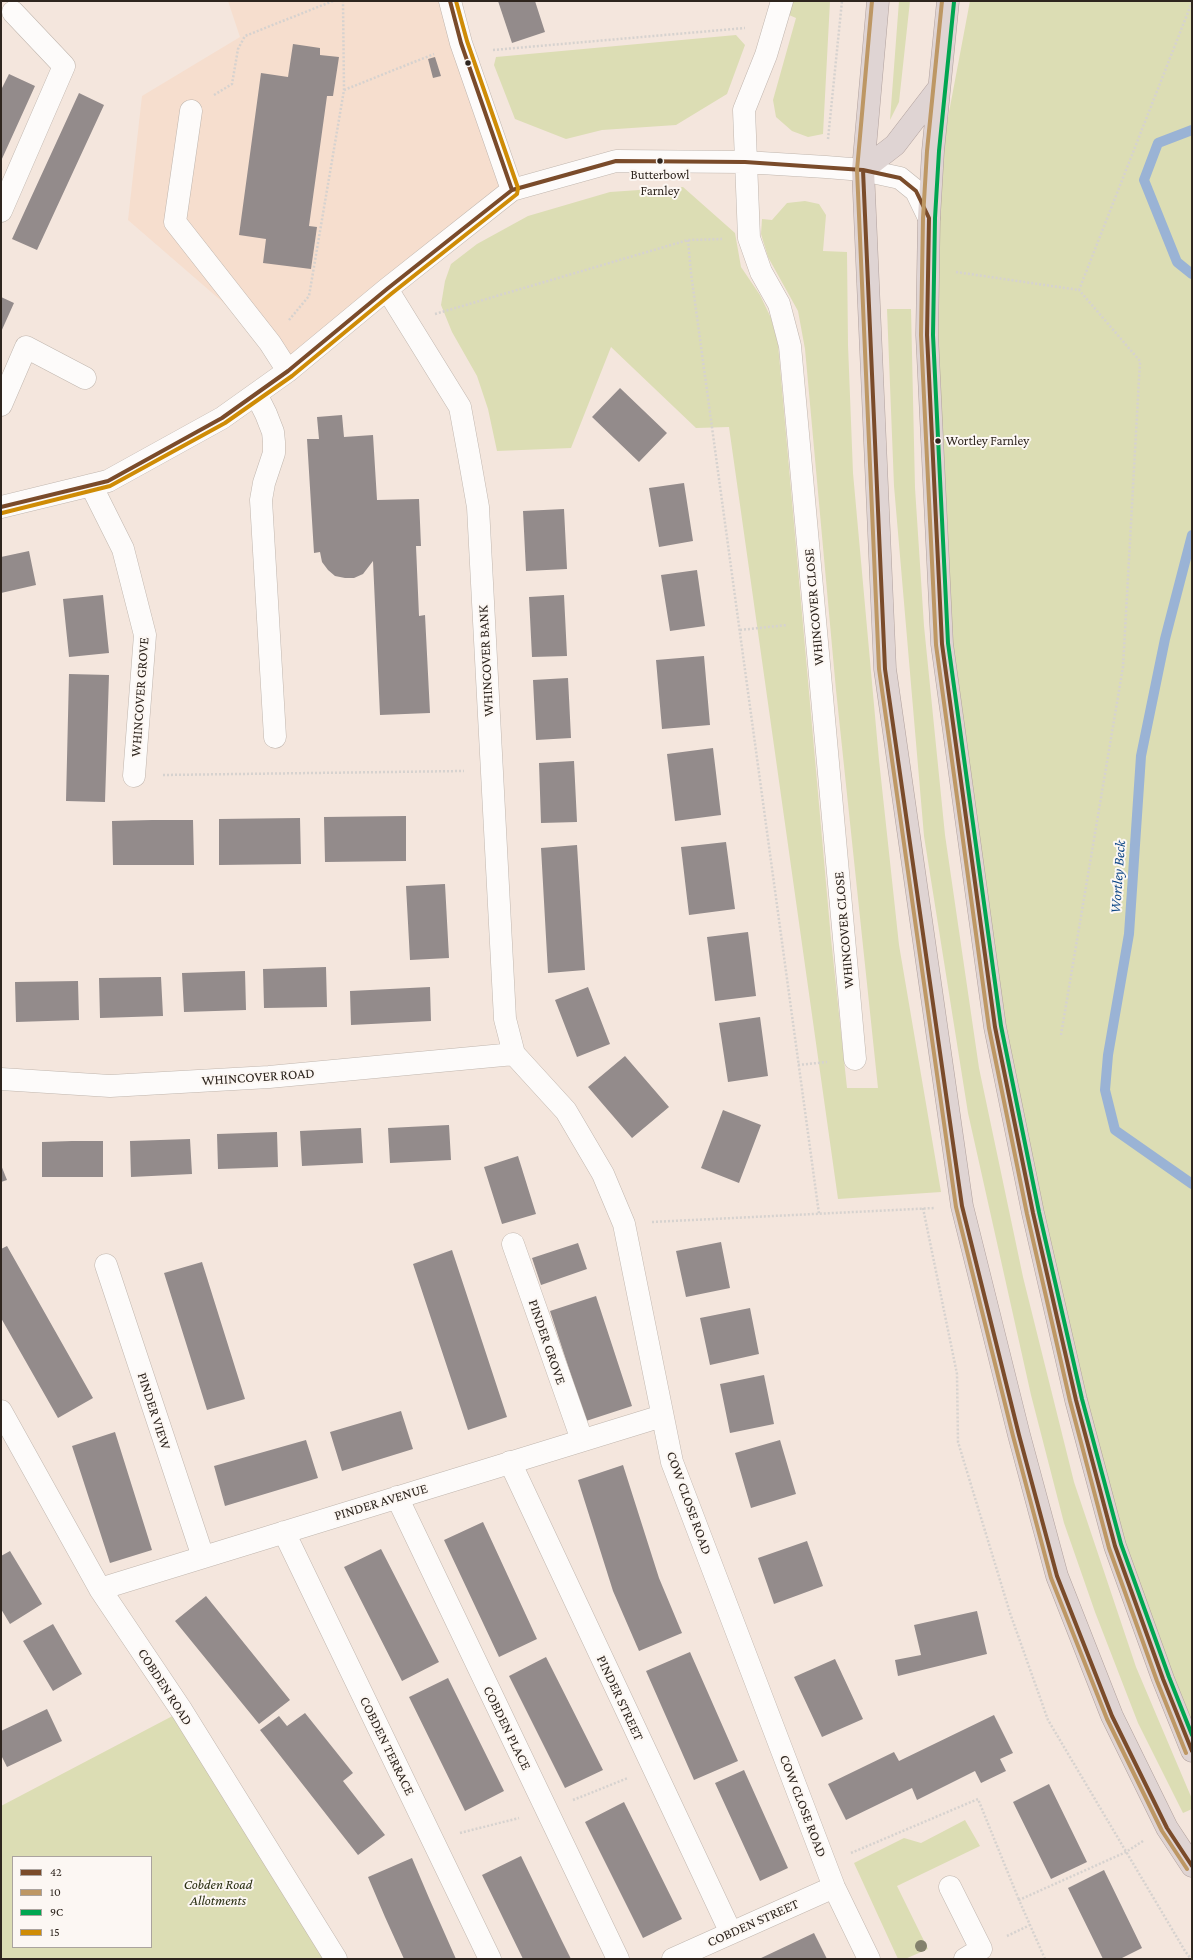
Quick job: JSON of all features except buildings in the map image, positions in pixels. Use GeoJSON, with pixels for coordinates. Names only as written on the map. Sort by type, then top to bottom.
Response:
{"type":"FeatureCollection","features":[{"type":"Feature","properties":{"kind":"highway"},"geometry":{"type":"LineString","coordinates":[[878,1],[863,170],[886,669],[962,1206],[1019,1435],[1057,1576],[1112,1716],[1167,1828],[1192,1866]]}},
{"type":"Feature","properties":{"kind":"highway"},"geometry":{"type":"LineString","coordinates":[[948,1],[933,151],[929,218],[927,335],[942,644],[995,1027],[1036,1228],[1076,1400],[1115,1546],[1163,1679],[1192,1751]]}},
{"type":"Feature","properties":{"kind":"highway"},"geometry":{"type":"LineString","coordinates":[[863,170],[896,145],[939,88]]}},
{"type":"Feature","properties":{"kind":"street"},"geometry":{"type":"LineString","coordinates":[[450,1],[463,48],[512,190]]}},
{"type":"Feature","properties":{"kind":"street","name":"WHINCOVER CLOSE"},"geometry":{"type":"LineString","coordinates":[[782,1],[744,110],[749,238],[761,272],[778,304],[790,346],[855,1059]]}},
{"type":"Feature","properties":{"kind":"street"},"geometry":{"type":"LineString","coordinates":[[1,211],[64,66],[11,13]]}},
{"type":"Feature","properties":{"kind":"street"},"geometry":{"type":"LineString","coordinates":[[191,111],[175,222],[270,343],[288,370]]}},
{"type":"Feature","properties":{"kind":"street"},"geometry":{"type":"LineString","coordinates":[[1,507],[108,481],[209,425],[256,394],[288,370],[512,190],[616,161],[745,162],[826,167],[863,170],[900,178],[916,191],[929,218]]}},
{"type":"Feature","properties":{"kind":"street","name":"WHINCOVER BANK"},"geometry":{"type":"LineString","coordinates":[[387,289],[460,407],[478,507],[505,1019],[514,1054]]}},
{"type":"Feature","properties":{"kind":"street"},"geometry":{"type":"LineString","coordinates":[[1,405],[26,347],[85,378]]}},
{"type":"Feature","properties":{"kind":"street"},"geometry":{"type":"LineString","coordinates":[[256,394],[273,432],[274,442],[274,453],[264,483],[261,500],[275,738]]}},
{"type":"Feature","properties":{"kind":"street","name":"WHINCOVER GROVE"},"geometry":{"type":"LineString","coordinates":[[91,485],[123,548],[145,635],[134,776]]}},
{"type":"Feature","properties":{"kind":"street","name":"WHINCOVER ROAD"},"geometry":{"type":"LineString","coordinates":[[1,1079],[110,1086],[269,1077],[514,1054]]}},
{"type":"Feature","properties":{"kind":"street","name":"COW CLOSE ROAD"},"geometry":{"type":"LineString","coordinates":[[514,1054],[566,1111],[603,1174],[624,1224],[672,1462],[825,1865],[869,1959]]}},
{"type":"Feature","properties":{"kind":"street","name":"PINDER GROVE"},"geometry":{"type":"LineString","coordinates":[[513,1244],[582,1440]]}},
{"type":"Feature","properties":{"kind":"street","name":"PINDER VIEW"},"geometry":{"type":"LineString","coordinates":[[106,1265],[203,1557]]}},
{"type":"Feature","properties":{"kind":"street","name":"COBDEN ROAD"},"geometry":{"type":"LineString","coordinates":[[1,1411],[100,1589],[182,1711],[336,1959]]}},
{"type":"Feature","properties":{"kind":"street","name":"PINDER AVENUE"},"geometry":{"type":"LineString","coordinates":[[100,1589],[662,1416]]}},
{"type":"Feature","properties":{"kind":"street","name":"PINDER STREET"},"geometry":{"type":"LineString","coordinates":[[510,1462],[731,1933]]}},
{"type":"Feature","properties":{"kind":"street","name":"COBDEN PLACE"},"geometry":{"type":"LineString","coordinates":[[397,1497],[618,1959]]}},
{"type":"Feature","properties":{"kind":"street","name":"COBDEN TERRACE"},"geometry":{"type":"LineString","coordinates":[[284,1532],[490,1959]]}},
{"type":"Feature","properties":{"kind":"street","name":"COBDEN STREET"},"geometry":{"type":"LineString","coordinates":[[673,1959],[834,1887]]}},
{"type":"Feature","properties":{"kind":"street"},"geometry":{"type":"LineString","coordinates":[[950,1887],[981,1949],[965,1959]]}},
{"type":"Feature","properties":{"kind":"path"},"geometry":{"type":"LineString","coordinates":[[191,111],[232,84],[238,49],[245,36],[333,1]]}},
{"type":"Feature","properties":{"kind":"path"},"geometry":{"type":"LineString","coordinates":[[270,343],[309,296],[344,90],[343,1]]}},
{"type":"Feature","properties":{"kind":"path"},"geometry":{"type":"LineString","coordinates":[[826,167],[842,1]]}},
{"type":"Feature","properties":{"kind":"path"},"geometry":{"type":"LineString","coordinates":[[1079,290],[1192,2]]}},
{"type":"Feature","properties":{"kind":"path"},"geometry":{"type":"LineString","coordinates":[[344,90],[463,48],[743,28],[771,36]]}},
{"type":"Feature","properties":{"kind":"path"},"geometry":{"type":"LineString","coordinates":[[408,322],[688,240],[749,238]]}},
{"type":"Feature","properties":{"kind":"path"},"geometry":{"type":"LineString","coordinates":[[688,240],[691,273],[819,1214]]}},
{"type":"Feature","properties":{"kind":"path"},"geometry":{"type":"LineString","coordinates":[[928,268],[1079,290],[1140,361],[1123,667],[1062,1035]]}},
{"type":"Feature","properties":{"kind":"path"},"geometry":{"type":"LineString","coordinates":[[740,630],[815,622]]}},
{"type":"Feature","properties":{"kind":"path"},"geometry":{"type":"LineString","coordinates":[[134,776],[492,770]]}},
{"type":"Feature","properties":{"kind":"path"},"geometry":{"type":"LineString","coordinates":[[1192,1044],[1192,1068]]}},
{"type":"Feature","properties":{"kind":"path"},"geometry":{"type":"LineString","coordinates":[[624,1224],[962,1206]]}},
{"type":"Feature","properties":{"kind":"path"},"geometry":{"type":"LineString","coordinates":[[922,1208],[957,1374],[958,1442],[1010,1613],[1048,1720],[1191,1959]]}},
{"type":"Feature","properties":{"kind":"path"},"geometry":{"type":"LineString","coordinates":[[825,1865],[978,1799],[1045,1959]]}},
{"type":"Feature","properties":{"kind":"path"},"geometry":{"type":"LineString","coordinates":[[1019,1900],[1126,1852]]}},
{"type":"Feature","properties":{"kind":"shaded area"},"geometry":{"type":"Polygon","coordinates":[[[228,1],[450,1],[512,190],[288,371],[270,343],[128,220],[142,96],[240,37],[228,1]]]}},
{"type":"Feature","properties":{"kind":"green space"},"geometry":{"type":"Polygon","coordinates":[[[793,1],[830,1],[823,134],[808,137],[792,131],[776,117],[773,100],[796,18],[789,15],[793,1]]]}},
{"type":"Feature","properties":{"kind":"green space"},"geometry":{"type":"Polygon","coordinates":[[[899,1],[910,1],[899,102],[890,120],[899,1]]]}},
{"type":"Feature","properties":{"kind":"green space"},"geometry":{"type":"Polygon","coordinates":[[[970,1],[1192,1],[1192,1751],[1163,1679],[1033,1213],[942,644],[929,218],[970,1]]]}},
{"type":"Feature","properties":{"kind":"green space"},"geometry":{"type":"Polygon","coordinates":[[[736,35],[745,45],[727,94],[676,125],[602,130],[566,139],[515,119],[494,65],[496,57],[736,35]]]}},
{"type":"Feature","properties":{"kind":"green space"},"geometry":{"type":"Polygon","coordinates":[[[683,187],[735,233],[741,267],[760,295],[771,318],[778,344],[831,939],[847,1088],[878,1088],[836,690],[805,349],[798,311],[768,257],[761,234],[762,219],[772,220],[787,203],[805,201],[819,204],[826,215],[823,251],[847,252],[848,345],[853,473],[879,760],[899,945],[941,1192],[838,1199],[729,427],[696,428],[611,347],[571,448],[497,451],[488,409],[477,376],[452,332],[441,305],[445,281],[451,264],[477,244],[528,216],[610,192],[683,187]]]}},
{"type":"Feature","properties":{"kind":"green space"},"geometry":{"type":"Polygon","coordinates":[[[887,309],[911,309],[915,488],[924,626],[945,835],[979,1068],[1023,1277],[1074,1482],[1136,1667],[1192,1799],[1192,1809],[1183,1813],[1138,1723],[1095,1612],[1064,1523],[1031,1395],[968,1113],[924,836],[894,486],[887,309]]]}},
{"type":"Feature","properties":{"kind":"green space","name":"Cobden Road Allotments"},"geometry":{"type":"Polygon","coordinates":[[[182,1711],[336,1959],[1,1959],[1,1806],[182,1711]]]}},
{"type":"Feature","properties":{"kind":"green space"},"geometry":{"type":"Polygon","coordinates":[[[965,1820],[980,1846],[897,1886],[928,1949],[905,1959],[898,1959],[854,1863],[904,1838],[921,1843],[965,1820]]]}},
{"type":"Feature","properties":{"kind":"waterway","name":"Wortley Beck"},"geometry":{"type":"LineString","coordinates":[[1192,130],[1158,143],[1144,180],[1177,262],[1192,274]]}},
{"type":"Feature","properties":{"kind":"waterway","name":"Wortley Beck"},"geometry":{"type":"LineString","coordinates":[[1192,535],[1165,639],[1141,756],[1129,934],[1108,1055],[1105,1090],[1115,1130],[1192,1184]]}},
{"type":"Feature","properties":{"kind":"transit line","name":"42"},"geometry":{"type":"LineString","coordinates":[[450,1],[461,43],[512,190]]}},
{"type":"Feature","properties":{"kind":"transit line","name":"15"},"geometry":{"type":"LineString","coordinates":[[2,513],[110,486],[225,423],[292,376],[391,294],[517,194],[518,188],[467,41],[456,1]]}},
{"type":"Feature","properties":{"kind":"transit line","name":"10"},"geometry":{"type":"LineString","coordinates":[[872,1],[857,170],[879,669],[956,1207],[1013,1436],[1051,1578],[1107,1719],[1162,1831],[1187,1869]]}},
{"type":"Feature","properties":{"kind":"transit line","name":"10"},"geometry":{"type":"LineString","coordinates":[[942,1],[927,151],[923,218],[921,335],[936,645],[989,1028],[1027,1214],[1070,1401],[1109,1548],[1157,1681],[1186,1753]]}},
{"type":"Feature","properties":{"kind":"transit line","name":"9C"},"geometry":{"type":"LineString","coordinates":[[954,2],[939,151],[935,218],[933,335],[948,643],[1001,1026],[1039,1212],[1082,1399],[1121,1544],[1169,1677],[1192,1735]]}},
{"type":"Feature","properties":{"kind":"transit line","name":"42"},"geometry":{"type":"LineString","coordinates":[[1,507],[108,481],[222,418],[288,371],[387,289],[512,190],[616,161],[745,162],[863,170],[900,178],[916,191],[929,218],[927,335],[942,644],[995,1027],[1033,1213],[1076,1400],[1115,1546],[1163,1679],[1192,1751]]}},
{"type":"Feature","properties":{"kind":"transit line","name":"42"},"geometry":{"type":"LineString","coordinates":[[863,170],[885,669],[962,1206],[1019,1435],[1057,1576],[1112,1716],[1167,1828],[1192,1866]]}},
{"type":"Feature","properties":{"kind":"place","name":"Butterbowl Farnley"},"geometry":{"type":"Point","coordinates":[660,161]}},
{"type":"Feature","properties":{"kind":"place","name":"Wortley Farnley"},"geometry":{"type":"Point","coordinates":[938,441]}}]}
